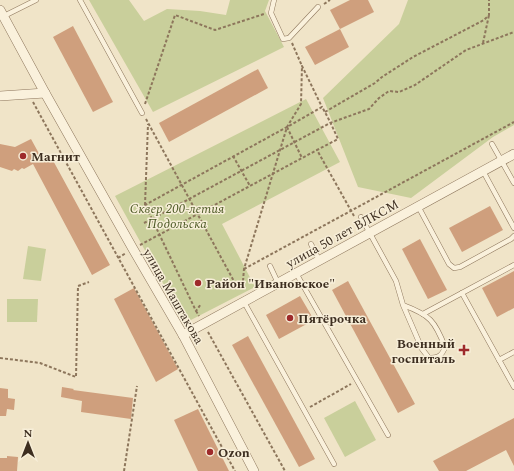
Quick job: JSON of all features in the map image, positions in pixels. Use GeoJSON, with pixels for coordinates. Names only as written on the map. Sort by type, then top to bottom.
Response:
{"type":"FeatureCollection","features":[{"type":"Feature","properties":{"kind":"street","name":"улица Маштакова"},"geometry":{"type":"LineString","coordinates":[[2,13],[129,243],[183,335],[254,471]]}},
{"type":"Feature","properties":{"kind":"street"},"geometry":{"type":"LineString","coordinates":[[0,96],[45,93]]}},
{"type":"Feature","properties":{"kind":"street","name":"улица 50 лет ВЛКСМ"},"geometry":{"type":"LineString","coordinates":[[183,335],[514,154]]}},
{"type":"Feature","properties":{"kind":"lane"},"geometry":{"type":"LineString","coordinates":[[2,13],[36,0]]}},
{"type":"Feature","properties":{"kind":"lane"},"geometry":{"type":"LineString","coordinates":[[80,0],[142,113]]}},
{"type":"Feature","properties":{"kind":"lane"},"geometry":{"type":"LineString","coordinates":[[274,0],[270,12],[284,39],[289,38],[318,7]]}},
{"type":"Feature","properties":{"kind":"lane"},"geometry":{"type":"LineString","coordinates":[[492,144],[514,183]]}},
{"type":"Feature","properties":{"kind":"lane"},"geometry":{"type":"LineString","coordinates":[[483,171],[514,228]]}},
{"type":"Feature","properties":{"kind":"lane"},"geometry":{"type":"LineString","coordinates":[[418,206],[449,264],[454,268],[511,239],[514,236]]}},
{"type":"Feature","properties":{"kind":"lane"},"geometry":{"type":"LineString","coordinates":[[361,217],[396,281],[403,305],[422,350],[429,358],[439,356],[443,353],[445,347],[438,329],[432,320],[403,305]]}},
{"type":"Feature","properties":{"kind":"lane"},"geometry":{"type":"LineString","coordinates":[[311,244],[319,260]]}},
{"type":"Feature","properties":{"kind":"lane"},"geometry":{"type":"LineString","coordinates":[[423,314],[514,265]]}},
{"type":"Feature","properties":{"kind":"lane"},"geometry":{"type":"LineString","coordinates":[[270,266],[278,283]]}},
{"type":"Feature","properties":{"kind":"lane"},"geometry":{"type":"LineString","coordinates":[[296,273],[388,435]]}},
{"type":"Feature","properties":{"kind":"lane"},"geometry":{"type":"LineString","coordinates":[[462,293],[514,387]]}},
{"type":"Feature","properties":{"kind":"lane"},"geometry":{"type":"LineString","coordinates":[[244,302],[334,464]]}},
{"type":"Feature","properties":{"kind":"lane"},"geometry":{"type":"LineString","coordinates":[[499,360],[514,352]]}},
{"type":"Feature","properties":{"kind":"path"},"geometry":{"type":"LineString","coordinates":[[483,43],[489,15],[489,0]]}},
{"type":"Feature","properties":{"kind":"path"},"geometry":{"type":"LineString","coordinates":[[142,113],[175,15],[215,30],[270,12]]}},
{"type":"Feature","properties":{"kind":"path"},"geometry":{"type":"LineString","coordinates":[[325,112],[375,83],[412,57],[484,20],[489,15]]}},
{"type":"Feature","properties":{"kind":"path"},"geometry":{"type":"LineString","coordinates":[[144,223],[330,123],[369,109],[379,98],[389,91],[399,92],[415,86],[466,50],[514,32]]}},
{"type":"Feature","properties":{"kind":"path"},"geometry":{"type":"LineString","coordinates":[[159,234],[198,215],[338,139],[289,38]]}},
{"type":"Feature","properties":{"kind":"path"},"geometry":{"type":"LineString","coordinates":[[243,281],[244,269],[287,127],[301,104],[302,66]]}},
{"type":"Feature","properties":{"kind":"path"},"geometry":{"type":"LineString","coordinates":[[32,102],[235,471]]}},
{"type":"Feature","properties":{"kind":"path"},"geometry":{"type":"LineString","coordinates":[[145,205],[287,127],[322,106]]}},
{"type":"Feature","properties":{"kind":"path"},"geometry":{"type":"LineString","coordinates":[[244,269],[514,122]]}},
{"type":"Feature","properties":{"kind":"path"},"geometry":{"type":"LineString","coordinates":[[236,285],[148,123],[145,205],[196,312],[285,471]]}},
{"type":"Feature","properties":{"kind":"path"},"geometry":{"type":"LineString","coordinates":[[287,127],[302,158]]}},
{"type":"Feature","properties":{"kind":"path"},"geometry":{"type":"LineString","coordinates":[[317,150],[355,219]]}},
{"type":"Feature","properties":{"kind":"path"},"geometry":{"type":"LineString","coordinates":[[233,156],[250,186]]}},
{"type":"Feature","properties":{"kind":"path"},"geometry":{"type":"LineString","coordinates":[[0,358],[40,363],[76,377],[78,286],[89,282]]}},
{"type":"Feature","properties":{"kind":"path"},"geometry":{"type":"LineString","coordinates":[[196,312],[201,304]]}},
{"type":"Feature","properties":{"kind":"path"},"geometry":{"type":"LineString","coordinates":[[304,411],[358,380]]}},
{"type":"Feature","properties":{"kind":"path"},"geometry":{"type":"LineString","coordinates":[[124,471],[138,386]]}},
{"type":"Feature","properties":{"kind":"green space"},"geometry":{"type":"Polygon","coordinates":[[[89,0],[129,0],[144,21],[167,9],[200,11],[226,15],[230,0],[269,0],[265,11],[284,47],[153,112],[89,0]]]}},
{"type":"Feature","properties":{"kind":"green space"},"geometry":{"type":"Polygon","coordinates":[[[408,0],[514,0],[514,125],[493,137],[411,198],[358,187],[323,98],[399,24],[408,0]]]}},
{"type":"Feature","properties":{"kind":"green space","name":"Сквер 200-летия Подольска"},"geometry":{"type":"Polygon","coordinates":[[[306,99],[340,162],[222,224],[255,287],[185,323],[115,196],[306,99]]]}},
{"type":"Feature","properties":{"kind":"green space"},"geometry":{"type":"Polygon","coordinates":[[[28,246],[46,249],[41,281],[23,279],[28,246]]]}},
{"type":"Feature","properties":{"kind":"green space"},"geometry":{"type":"Polygon","coordinates":[[[7,299],[38,299],[37,322],[7,322],[7,299]]]}},
{"type":"Feature","properties":{"kind":"green space"},"geometry":{"type":"Polygon","coordinates":[[[355,401],[376,440],[345,457],[324,418],[355,401]]]}},
{"type":"Feature","properties":{"kind":"building"},"geometry":{"type":"Polygon","coordinates":[[[350,0],[368,0],[374,12],[340,29],[330,10],[350,0]]]}},
{"type":"Feature","properties":{"kind":"building"},"geometry":{"type":"Polygon","coordinates":[[[73,26],[113,102],[93,112],[53,37],[73,26]]]}},
{"type":"Feature","properties":{"kind":"building"},"geometry":{"type":"Polygon","coordinates":[[[340,29],[349,47],[315,65],[305,47],[340,29]]]}},
{"type":"Feature","properties":{"kind":"building"},"geometry":{"type":"Polygon","coordinates":[[[258,69],[268,88],[169,142],[159,123],[258,69]]]}},
{"type":"Feature","properties":{"kind":"building"},"geometry":{"type":"Polygon","coordinates":[[[31,139],[42,159],[50,155],[110,265],[92,275],[33,164],[18,171],[14,169],[12,171],[0,167],[0,144],[15,147],[31,139]]]}},
{"type":"Feature","properties":{"kind":"building"},"geometry":{"type":"Polygon","coordinates":[[[490,206],[503,230],[462,252],[449,228],[490,206]]]}},
{"type":"Feature","properties":{"kind":"building"},"geometry":{"type":"Polygon","coordinates":[[[420,239],[447,290],[428,299],[402,249],[420,239]]]}},
{"type":"Feature","properties":{"kind":"building"},"geometry":{"type":"Polygon","coordinates":[[[514,271],[514,308],[497,317],[482,288],[514,271]]]}},
{"type":"Feature","properties":{"kind":"building"},"geometry":{"type":"Polygon","coordinates":[[[348,281],[415,404],[398,413],[332,290],[348,281]]]}},
{"type":"Feature","properties":{"kind":"building"},"geometry":{"type":"Polygon","coordinates":[[[134,288],[178,369],[156,382],[114,299],[134,288]]]}},
{"type":"Feature","properties":{"kind":"building","name":"Пятёрочка"},"geometry":{"type":"Polygon","coordinates":[[[300,296],[314,320],[279,339],[266,315],[300,296]]]}},
{"type":"Feature","properties":{"kind":"building"},"geometry":{"type":"Polygon","coordinates":[[[248,336],[315,459],[299,467],[232,345],[248,336]]]}},
{"type":"Feature","properties":{"kind":"building"},"geometry":{"type":"Polygon","coordinates":[[[62,387],[74,389],[73,390],[133,398],[131,419],[81,412],[82,401],[61,397],[62,387]]]}},
{"type":"Feature","properties":{"kind":"building"},"geometry":{"type":"Polygon","coordinates":[[[0,388],[8,389],[8,398],[15,399],[14,410],[7,409],[6,416],[0,416],[0,388]]]}},
{"type":"Feature","properties":{"kind":"building"},"geometry":{"type":"Polygon","coordinates":[[[198,409],[229,471],[198,471],[174,420],[198,409]]]}},
{"type":"Feature","properties":{"kind":"building"},"geometry":{"type":"Polygon","coordinates":[[[514,418],[514,466],[506,450],[466,471],[439,471],[433,461],[514,418]]]}},
{"type":"Feature","properties":{"kind":"building"},"geometry":{"type":"Polygon","coordinates":[[[7,456],[18,457],[17,471],[0,471],[0,458],[7,458],[7,456]]]}},
{"type":"Feature","properties":{"kind":"place","name":"Магнит"},"geometry":{"type":"Point","coordinates":[23,156]}},
{"type":"Feature","properties":{"kind":"place","name":"Район \"Ивановское\""},"geometry":{"type":"Point","coordinates":[198,283]}},
{"type":"Feature","properties":{"kind":"place","name":"Пятёрочка"},"geometry":{"type":"Point","coordinates":[290,318]}},
{"type":"Feature","properties":{"kind":"place","name":"Военный госпиталь"},"geometry":{"type":"Point","coordinates":[464,350]}},
{"type":"Feature","properties":{"kind":"place","name":"Ozon"},"geometry":{"type":"Point","coordinates":[210,452]}}]}
